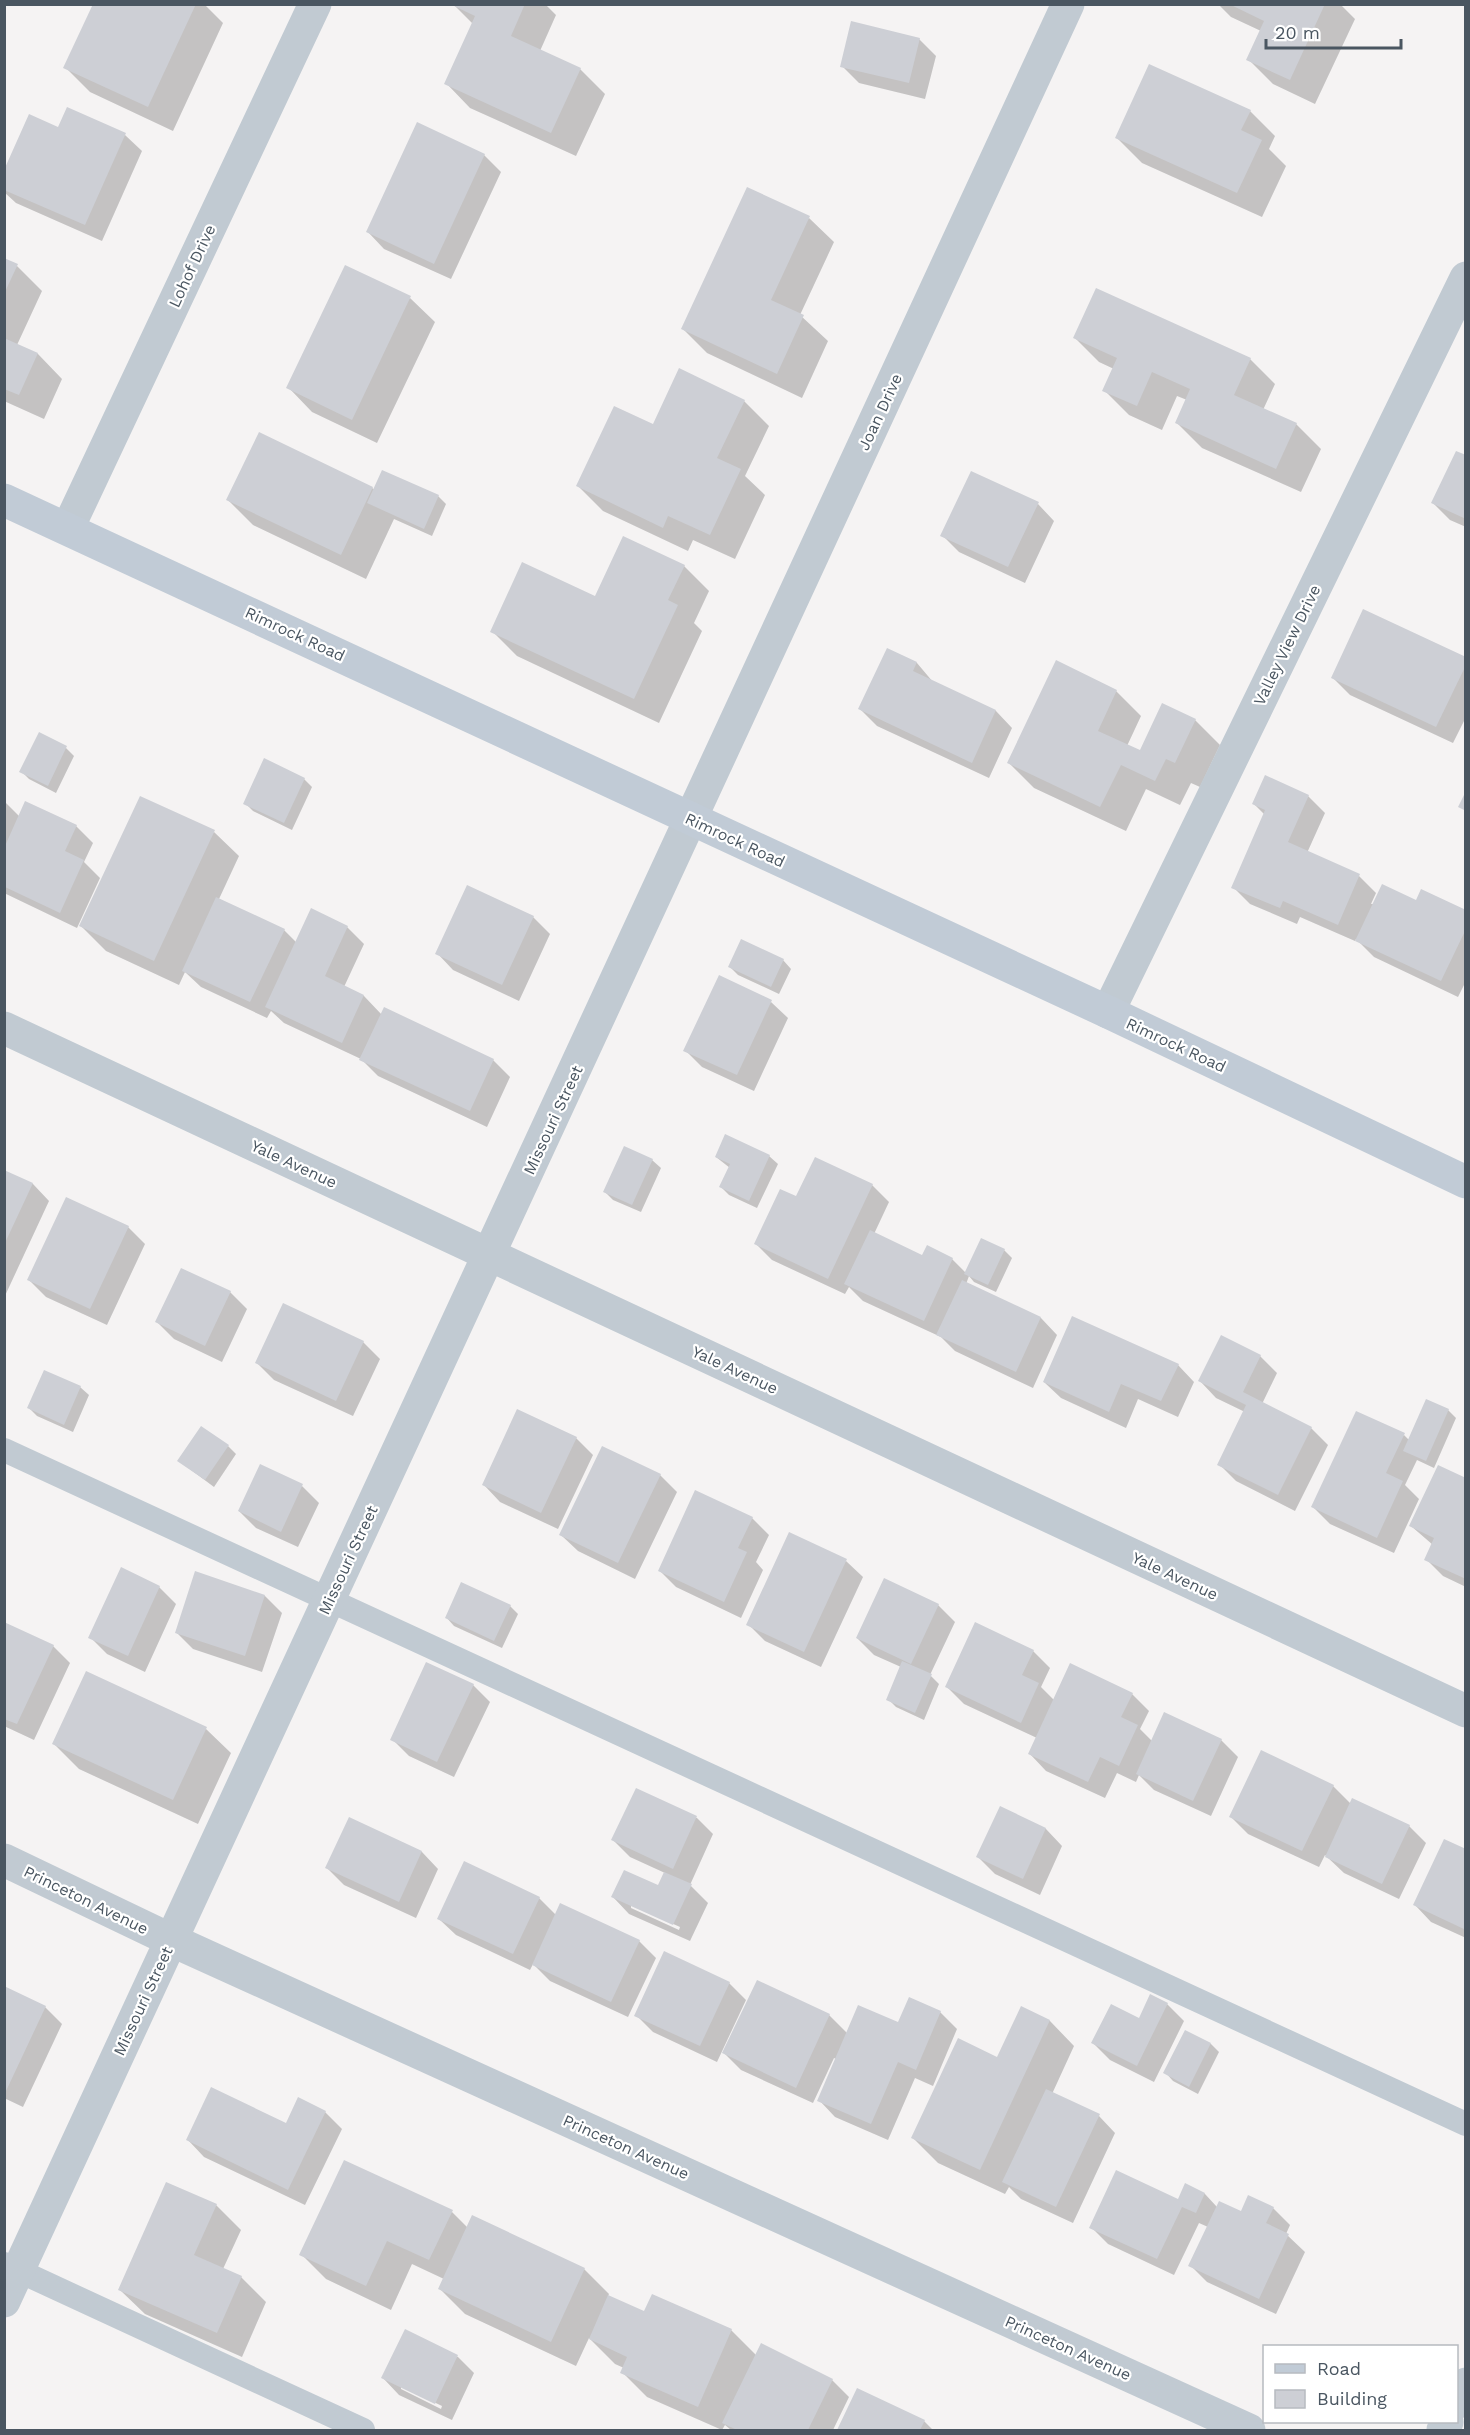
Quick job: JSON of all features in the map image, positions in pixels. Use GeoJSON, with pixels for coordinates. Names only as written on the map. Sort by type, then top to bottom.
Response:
{"type":"FeatureCollection","features":[{"type":"Feature","properties":{"kind":"main road","name":"Rimrock Road"},"geometry":{"type":"LineString","coordinates":[[4,500],[1108,1012],[1466,1182]]}},
{"type":"Feature","properties":{"kind":"street","name":"Lohof Drive"},"geometry":{"type":"LineString","coordinates":[[68,528],[315,4]]}},
{"type":"Feature","properties":{"kind":"street","name":"Joan Drive"},"geometry":{"type":"LineString","coordinates":[[691,819],[1068,4]]}},
{"type":"Feature","properties":{"kind":"street","name":"Valley View Drive"},"geometry":{"type":"LineString","coordinates":[[1108,1012],[1466,278]]}},
{"type":"Feature","properties":{"kind":"street","name":"Missouri Street"},"geometry":{"type":"LineString","coordinates":[[4,2301],[11,2267],[171,1940],[691,819]]}},
{"type":"Feature","properties":{"kind":"street","name":"Yale Avenue"},"geometry":{"type":"LineString","coordinates":[[4,1028],[1466,1711]]}},
{"type":"Feature","properties":{"kind":"street","name":"Princeton Avenue"},"geometry":{"type":"LineString","coordinates":[[4,1860],[171,1940],[1249,2430]]}},
{"type":"Feature","properties":{"kind":"street"},"geometry":{"type":"LineString","coordinates":[[1458,2399],[1466,2384]]}},
{"type":"Feature","properties":{"kind":"lane"},"geometry":{"type":"LineString","coordinates":[[4,1450],[1466,2124]]}},
{"type":"Feature","properties":{"kind":"lane"},"geometry":{"type":"LineString","coordinates":[[11,2267],[363,2430]]}},
{"type":"Feature","properties":{"kind":"building"},"geometry":{"type":"Polygon","coordinates":[[[93,4],[196,4],[148,107],[63,68],[93,4]]]}},
{"type":"Feature","properties":{"kind":"building"},"geometry":{"type":"Polygon","coordinates":[[[450,4],[525,4],[511,36],[581,68],[551,133],[444,84],[475,16],[450,4]]]}},
{"type":"Feature","properties":{"kind":"building"},"geometry":{"type":"Polygon","coordinates":[[[1229,4],[1325,4],[1290,80],[1246,60],[1264,21],[1229,4]]]}},
{"type":"Feature","properties":{"kind":"building"},"geometry":{"type":"Polygon","coordinates":[[[851,21],[920,38],[909,83],[840,67],[851,21]]]}},
{"type":"Feature","properties":{"kind":"building"},"geometry":{"type":"Polygon","coordinates":[[[1149,64],[1251,110],[1241,130],[1262,140],[1237,193],[1115,138],[1149,64]]]}},
{"type":"Feature","properties":{"kind":"building"},"geometry":{"type":"Polygon","coordinates":[[[67,107],[126,133],[85,225],[4,190],[4,170],[29,114],[58,127],[67,107]]]}},
{"type":"Feature","properties":{"kind":"building"},"geometry":{"type":"Polygon","coordinates":[[[417,122],[485,154],[434,264],[366,232],[417,122]]]}},
{"type":"Feature","properties":{"kind":"building"},"geometry":{"type":"Polygon","coordinates":[[[747,187],[810,216],[771,300],[804,315],[777,374],[681,329],[747,187]]]}},
{"type":"Feature","properties":{"kind":"building"},"geometry":{"type":"Polygon","coordinates":[[[4,258],[18,264],[4,294],[4,258]]]}},
{"type":"Feature","properties":{"kind":"building"},"geometry":{"type":"Polygon","coordinates":[[[345,265],[411,296],[352,420],[286,388],[345,265]]]}},
{"type":"Feature","properties":{"kind":"building"},"geometry":{"type":"Polygon","coordinates":[[[1096,288],[1251,358],[1234,395],[1297,423],[1276,469],[1175,423],[1190,389],[1152,372],[1137,406],[1102,391],[1117,358],[1073,338],[1096,288]]]}},
{"type":"Feature","properties":{"kind":"building"},"geometry":{"type":"Polygon","coordinates":[[[4,338],[38,353],[19,395],[4,389],[4,338]]]}},
{"type":"Feature","properties":{"kind":"building"},"geometry":{"type":"Polygon","coordinates":[[[679,368],[745,400],[717,458],[741,469],[710,535],[668,516],[663,528],[576,486],[614,406],[653,424],[679,368]]]}},
{"type":"Feature","properties":{"kind":"building"},"geometry":{"type":"Polygon","coordinates":[[[259,432],[373,487],[341,555],[226,500],[259,432]]]}},
{"type":"Feature","properties":{"kind":"building"},"geometry":{"type":"Polygon","coordinates":[[[1456,451],[1466,455],[1466,519],[1431,503],[1456,451]]]}},
{"type":"Feature","properties":{"kind":"building"},"geometry":{"type":"Polygon","coordinates":[[[382,470],[439,495],[424,529],[367,503],[382,470]]]}},
{"type":"Feature","properties":{"kind":"building"},"geometry":{"type":"Polygon","coordinates":[[[971,471],[1039,502],[1008,567],[940,536],[971,471]]]}},
{"type":"Feature","properties":{"kind":"building"},"geometry":{"type":"Polygon","coordinates":[[[623,536],[685,565],[668,600],[678,605],[634,699],[490,632],[522,562],[595,596],[623,536]]]}},
{"type":"Feature","properties":{"kind":"building"},"geometry":{"type":"Polygon","coordinates":[[[1363,609],[1466,657],[1466,665],[1436,727],[1331,678],[1363,609]]]}},
{"type":"Feature","properties":{"kind":"building"},"geometry":{"type":"Polygon","coordinates":[[[887,648],[917,662],[913,671],[996,710],[972,763],[858,709],[887,648]]]}},
{"type":"Feature","properties":{"kind":"building"},"geometry":{"type":"Polygon","coordinates":[[[1056,660],[1117,690],[1098,731],[1140,750],[1162,703],[1196,719],[1175,763],[1166,759],[1155,781],[1121,765],[1100,807],[1007,763],[1056,660]]]}},
{"type":"Feature","properties":{"kind":"building"},"geometry":{"type":"Polygon","coordinates":[[[39,732],[67,746],[48,786],[19,772],[39,732]]]}},
{"type":"Feature","properties":{"kind":"building"},"geometry":{"type":"Polygon","coordinates":[[[264,758],[305,778],[284,823],[243,804],[264,758]]]}},
{"type":"Feature","properties":{"kind":"building"},"geometry":{"type":"Polygon","coordinates":[[[1265,775],[1309,795],[1288,842],[1360,874],[1338,925],[1283,901],[1280,908],[1231,888],[1265,810],[1252,804],[1265,775]]]}},
{"type":"Feature","properties":{"kind":"building"},"geometry":{"type":"Polygon","coordinates":[[[1466,791],[1466,811],[1458,807],[1466,791]]]}},
{"type":"Feature","properties":{"kind":"building"},"geometry":{"type":"Polygon","coordinates":[[[140,796],[215,830],[154,961],[79,926],[140,796]]]}},
{"type":"Feature","properties":{"kind":"building"},"geometry":{"type":"Polygon","coordinates":[[[25,801],[77,825],[65,851],[84,860],[60,913],[5,887],[5,846],[25,801]]]}},
{"type":"Feature","properties":{"kind":"building"},"geometry":{"type":"Polygon","coordinates":[[[1382,884],[1416,900],[1421,889],[1466,910],[1466,929],[1441,981],[1355,941],[1382,884]]]}},
{"type":"Feature","properties":{"kind":"building"},"geometry":{"type":"Polygon","coordinates":[[[467,885],[534,916],[502,985],[435,954],[467,885]]]}},
{"type":"Feature","properties":{"kind":"building"},"geometry":{"type":"Polygon","coordinates":[[[216,897],[285,929],[250,1002],[182,971],[216,897]]]}},
{"type":"Feature","properties":{"kind":"building"},"geometry":{"type":"Polygon","coordinates":[[[311,908],[348,926],[325,976],[364,995],[342,1043],[265,1007],[311,908]]]}},
{"type":"Feature","properties":{"kind":"building"},"geometry":{"type":"Polygon","coordinates":[[[741,939],[784,959],[771,987],[728,967],[741,939]]]}},
{"type":"Feature","properties":{"kind":"building"},"geometry":{"type":"Polygon","coordinates":[[[719,975],[772,1000],[737,1075],[683,1051],[719,975]]]}},
{"type":"Feature","properties":{"kind":"building"},"geometry":{"type":"Polygon","coordinates":[[[384,1007],[494,1059],[470,1111],[359,1060],[384,1007]]]}},
{"type":"Feature","properties":{"kind":"building"},"geometry":{"type":"Polygon","coordinates":[[[725,1134],[770,1155],[749,1201],[719,1187],[730,1164],[715,1157],[725,1134]]]}},
{"type":"Feature","properties":{"kind":"building"},"geometry":{"type":"Polygon","coordinates":[[[624,1146],[653,1159],[632,1205],[603,1192],[624,1146]]]}},
{"type":"Feature","properties":{"kind":"building"},"geometry":{"type":"Polygon","coordinates":[[[815,1157],[873,1184],[828,1279],[754,1244],[780,1189],[796,1196],[815,1157]]]}},
{"type":"Feature","properties":{"kind":"building"},"geometry":{"type":"Polygon","coordinates":[[[4,1170],[33,1183],[4,1245],[4,1170]]]}},
{"type":"Feature","properties":{"kind":"building"},"geometry":{"type":"Polygon","coordinates":[[[66,1197],[129,1226],[90,1309],[27,1280],[66,1197]]]}},
{"type":"Feature","properties":{"kind":"building"},"geometry":{"type":"Polygon","coordinates":[[[870,1230],[922,1255],[927,1245],[953,1258],[924,1321],[844,1284],[870,1230]]]}},
{"type":"Feature","properties":{"kind":"building"},"geometry":{"type":"Polygon","coordinates":[[[981,1238],[1005,1249],[988,1285],[964,1274],[981,1238]]]}},
{"type":"Feature","properties":{"kind":"building"},"geometry":{"type":"Polygon","coordinates":[[[181,1268],[231,1291],[205,1346],[155,1322],[181,1268]]]}},
{"type":"Feature","properties":{"kind":"building"},"geometry":{"type":"Polygon","coordinates":[[[962,1280],[1041,1317],[1016,1372],[936,1335],[962,1280]]]}},
{"type":"Feature","properties":{"kind":"building"},"geometry":{"type":"Polygon","coordinates":[[[283,1303],[364,1341],[336,1401],[255,1363],[283,1303]]]}},
{"type":"Feature","properties":{"kind":"building"},"geometry":{"type":"Polygon","coordinates":[[[1072,1316],[1179,1364],[1161,1401],[1121,1384],[1109,1412],[1043,1382],[1072,1316]]]}},
{"type":"Feature","properties":{"kind":"building"},"geometry":{"type":"Polygon","coordinates":[[[1221,1335],[1261,1355],[1243,1392],[1312,1427],[1278,1495],[1217,1465],[1246,1405],[1198,1381],[1221,1335]]]}},
{"type":"Feature","properties":{"kind":"building"},"geometry":{"type":"Polygon","coordinates":[[[44,1370],[81,1386],[64,1425],[27,1408],[44,1370]]]}},
{"type":"Feature","properties":{"kind":"building"},"geometry":{"type":"Polygon","coordinates":[[[1426,1399],[1449,1409],[1426,1461],[1403,1451],[1426,1399]]]}},
{"type":"Feature","properties":{"kind":"building"},"geometry":{"type":"Polygon","coordinates":[[[517,1409],[577,1437],[541,1513],[482,1485],[517,1409]]]}},
{"type":"Feature","properties":{"kind":"building"},"geometry":{"type":"Polygon","coordinates":[[[1356,1411],[1405,1433],[1386,1473],[1403,1481],[1377,1538],[1311,1507],[1356,1411]]]}},
{"type":"Feature","properties":{"kind":"building"},"geometry":{"type":"Polygon","coordinates":[[[201,1426],[229,1445],[205,1480],[177,1461],[201,1426]]]}},
{"type":"Feature","properties":{"kind":"building"},"geometry":{"type":"Polygon","coordinates":[[[602,1446],[661,1474],[618,1563],[559,1535],[602,1446]]]}},
{"type":"Feature","properties":{"kind":"building"},"geometry":{"type":"Polygon","coordinates":[[[260,1464],[303,1484],[281,1532],[238,1511],[260,1464]]]}},
{"type":"Feature","properties":{"kind":"building"},"geometry":{"type":"Polygon","coordinates":[[[1438,1465],[1466,1478],[1466,1579],[1424,1560],[1434,1538],[1409,1526],[1438,1465]]]}},
{"type":"Feature","properties":{"kind":"building"},"geometry":{"type":"Polygon","coordinates":[[[695,1490],[753,1517],[738,1548],[747,1552],[724,1602],[658,1571],[695,1490]]]}},
{"type":"Feature","properties":{"kind":"building"},"geometry":{"type":"Polygon","coordinates":[[[789,1532],[847,1559],[804,1652],[746,1625],[789,1532]]]}},
{"type":"Feature","properties":{"kind":"building"},"geometry":{"type":"Polygon","coordinates":[[[121,1567],[160,1586],[128,1656],[88,1638],[121,1567]]]}},
{"type":"Feature","properties":{"kind":"building"},"geometry":{"type":"Polygon","coordinates":[[[195,1571],[265,1595],[245,1656],[175,1633],[195,1571]]]}},
{"type":"Feature","properties":{"kind":"building"},"geometry":{"type":"Polygon","coordinates":[[[884,1578],[939,1604],[911,1664],[856,1638],[884,1578]]]}},
{"type":"Feature","properties":{"kind":"building"},"geometry":{"type":"Polygon","coordinates":[[[461,1582],[511,1605],[494,1641],[445,1618],[461,1582]]]}},
{"type":"Feature","properties":{"kind":"building"},"geometry":{"type":"Polygon","coordinates":[[[4,1622],[54,1645],[17,1724],[4,1719],[4,1622]]]}},
{"type":"Feature","properties":{"kind":"building"},"geometry":{"type":"Polygon","coordinates":[[[975,1622],[1034,1650],[1022,1675],[1039,1683],[1021,1723],[945,1687],[975,1622]]]}},
{"type":"Feature","properties":{"kind":"building"},"geometry":{"type":"Polygon","coordinates":[[[902,1661],[932,1674],[915,1713],[886,1700],[902,1661]]]}},
{"type":"Feature","properties":{"kind":"building"},"geometry":{"type":"Polygon","coordinates":[[[426,1662],[474,1684],[437,1762],[390,1740],[426,1662]]]}},
{"type":"Feature","properties":{"kind":"building"},"geometry":{"type":"Polygon","coordinates":[[[1070,1663],[1133,1693],[1121,1717],[1138,1725],[1119,1766],[1100,1757],[1088,1782],[1028,1754],[1070,1663]]]}},
{"type":"Feature","properties":{"kind":"building"},"geometry":{"type":"Polygon","coordinates":[[[86,1671],[207,1727],[173,1800],[52,1744],[86,1671]]]}},
{"type":"Feature","properties":{"kind":"building"},"geometry":{"type":"Polygon","coordinates":[[[1164,1712],[1222,1739],[1193,1801],[1136,1774],[1164,1712]]]}},
{"type":"Feature","properties":{"kind":"building"},"geometry":{"type":"Polygon","coordinates":[[[1261,1750],[1334,1785],[1302,1851],[1229,1817],[1261,1750]]]}},
{"type":"Feature","properties":{"kind":"building"},"geometry":{"type":"Polygon","coordinates":[[[636,1788],[697,1816],[673,1869],[611,1840],[636,1788]]]}},
{"type":"Feature","properties":{"kind":"building"},"geometry":{"type":"Polygon","coordinates":[[[1352,1798],[1410,1825],[1382,1884],[1325,1857],[1352,1798]]]}},
{"type":"Feature","properties":{"kind":"building"},"geometry":{"type":"Polygon","coordinates":[[[1000,1806],[1046,1828],[1023,1879],[976,1857],[1000,1806]]]}},
{"type":"Feature","properties":{"kind":"building"},"geometry":{"type":"Polygon","coordinates":[[[349,1817],[422,1851],[399,1902],[325,1868],[349,1817]]]}},
{"type":"Feature","properties":{"kind":"building"},"geometry":{"type":"Polygon","coordinates":[[[1444,1839],[1466,1849],[1466,1930],[1413,1905],[1444,1839]]]}},
{"type":"Feature","properties":{"kind":"building"},"geometry":{"type":"Polygon","coordinates":[[[464,1861],[540,1897],[513,1954],[437,1919],[464,1861]]]}},
{"type":"Feature","properties":{"kind":"building"},"geometry":{"type":"Polygon","coordinates":[[[624,1870],[658,1885],[664,1872],[692,1884],[673,1925],[611,1897],[624,1870]]]}},
{"type":"Feature","properties":{"kind":"building"},"geometry":{"type":"Polygon","coordinates":[[[560,1903],[640,1940],[611,2002],[532,1965],[560,1903]]]}},
{"type":"Feature","properties":{"kind":"building"},"geometry":{"type":"Polygon","coordinates":[[[664,1951],[730,1982],[700,2046],[634,2016],[664,1951]]]}},
{"type":"Feature","properties":{"kind":"building"},"geometry":{"type":"Polygon","coordinates":[[[757,1980],[830,2014],[796,2088],[722,2053],[757,1980]]]}},
{"type":"Feature","properties":{"kind":"building"},"geometry":{"type":"Polygon","coordinates":[[[4,1986],[46,2006],[6,2091],[4,2090],[4,1986]]]}},
{"type":"Feature","properties":{"kind":"building"},"geometry":{"type":"Polygon","coordinates":[[[1150,1994],[1168,2003],[1137,2066],[1091,2043],[1111,2004],[1139,2018],[1150,1994]]]}},
{"type":"Feature","properties":{"kind":"building"},"geometry":{"type":"Polygon","coordinates":[[[909,1997],[941,2011],[916,2070],[898,2062],[871,2124],[817,2101],[858,2005],[898,2022],[909,1997]]]}},
{"type":"Feature","properties":{"kind":"building"},"geometry":{"type":"Polygon","coordinates":[[[1021,2006],[1050,2020],[980,2170],[911,2138],[958,2038],[997,2057],[1021,2006]]]}},
{"type":"Feature","properties":{"kind":"building"},"geometry":{"type":"Polygon","coordinates":[[[1185,2030],[1211,2043],[1189,2087],[1163,2073],[1185,2030]]]}},
{"type":"Feature","properties":{"kind":"building"},"geometry":{"type":"Polygon","coordinates":[[[211,2087],[286,2123],[298,2097],[326,2111],[288,2190],[186,2140],[211,2087]]]}},
{"type":"Feature","properties":{"kind":"building"},"geometry":{"type":"Polygon","coordinates":[[[1046,2089],[1100,2114],[1056,2207],[1002,2182],[1046,2089]]]}},
{"type":"Feature","properties":{"kind":"building"},"geometry":{"type":"Polygon","coordinates":[[[344,2160],[453,2210],[429,2260],[387,2241],[366,2286],[299,2255],[344,2160]]]}},
{"type":"Feature","properties":{"kind":"building"},"geometry":{"type":"Polygon","coordinates":[[[1116,2170],[1178,2199],[1185,2183],[1205,2193],[1196,2213],[1182,2207],[1157,2259],[1089,2228],[1116,2170]]]}},
{"type":"Feature","properties":{"kind":"building"},"geometry":{"type":"Polygon","coordinates":[[[166,2182],[217,2204],[194,2255],[242,2276],[217,2333],[118,2290],[166,2182]]]}},
{"type":"Feature","properties":{"kind":"building"},"geometry":{"type":"Polygon","coordinates":[[[1248,2195],[1274,2207],[1266,2223],[1289,2234],[1259,2299],[1188,2266],[1219,2201],[1241,2211],[1248,2195]]]}},
{"type":"Feature","properties":{"kind":"building"},"geometry":{"type":"Polygon","coordinates":[[[472,2215],[585,2268],[551,2342],[438,2289],[472,2215]]]}},
{"type":"Feature","properties":{"kind":"building"},"geometry":{"type":"Polygon","coordinates":[[[652,2294],[732,2329],[698,2407],[620,2373],[627,2357],[589,2339],[608,2295],[644,2311],[652,2294]]]}},
{"type":"Feature","properties":{"kind":"building"},"geometry":{"type":"Polygon","coordinates":[[[405,2329],[458,2355],[435,2404],[381,2378],[405,2329]]]}},
{"type":"Feature","properties":{"kind":"building"},"geometry":{"type":"Polygon","coordinates":[[[761,2343],[833,2379],[808,2430],[737,2430],[722,2423],[761,2343]]]}},
{"type":"Feature","properties":{"kind":"building"},"geometry":{"type":"Polygon","coordinates":[[[857,2388],[925,2420],[920,2430],[837,2430],[857,2388]]]}}]}
